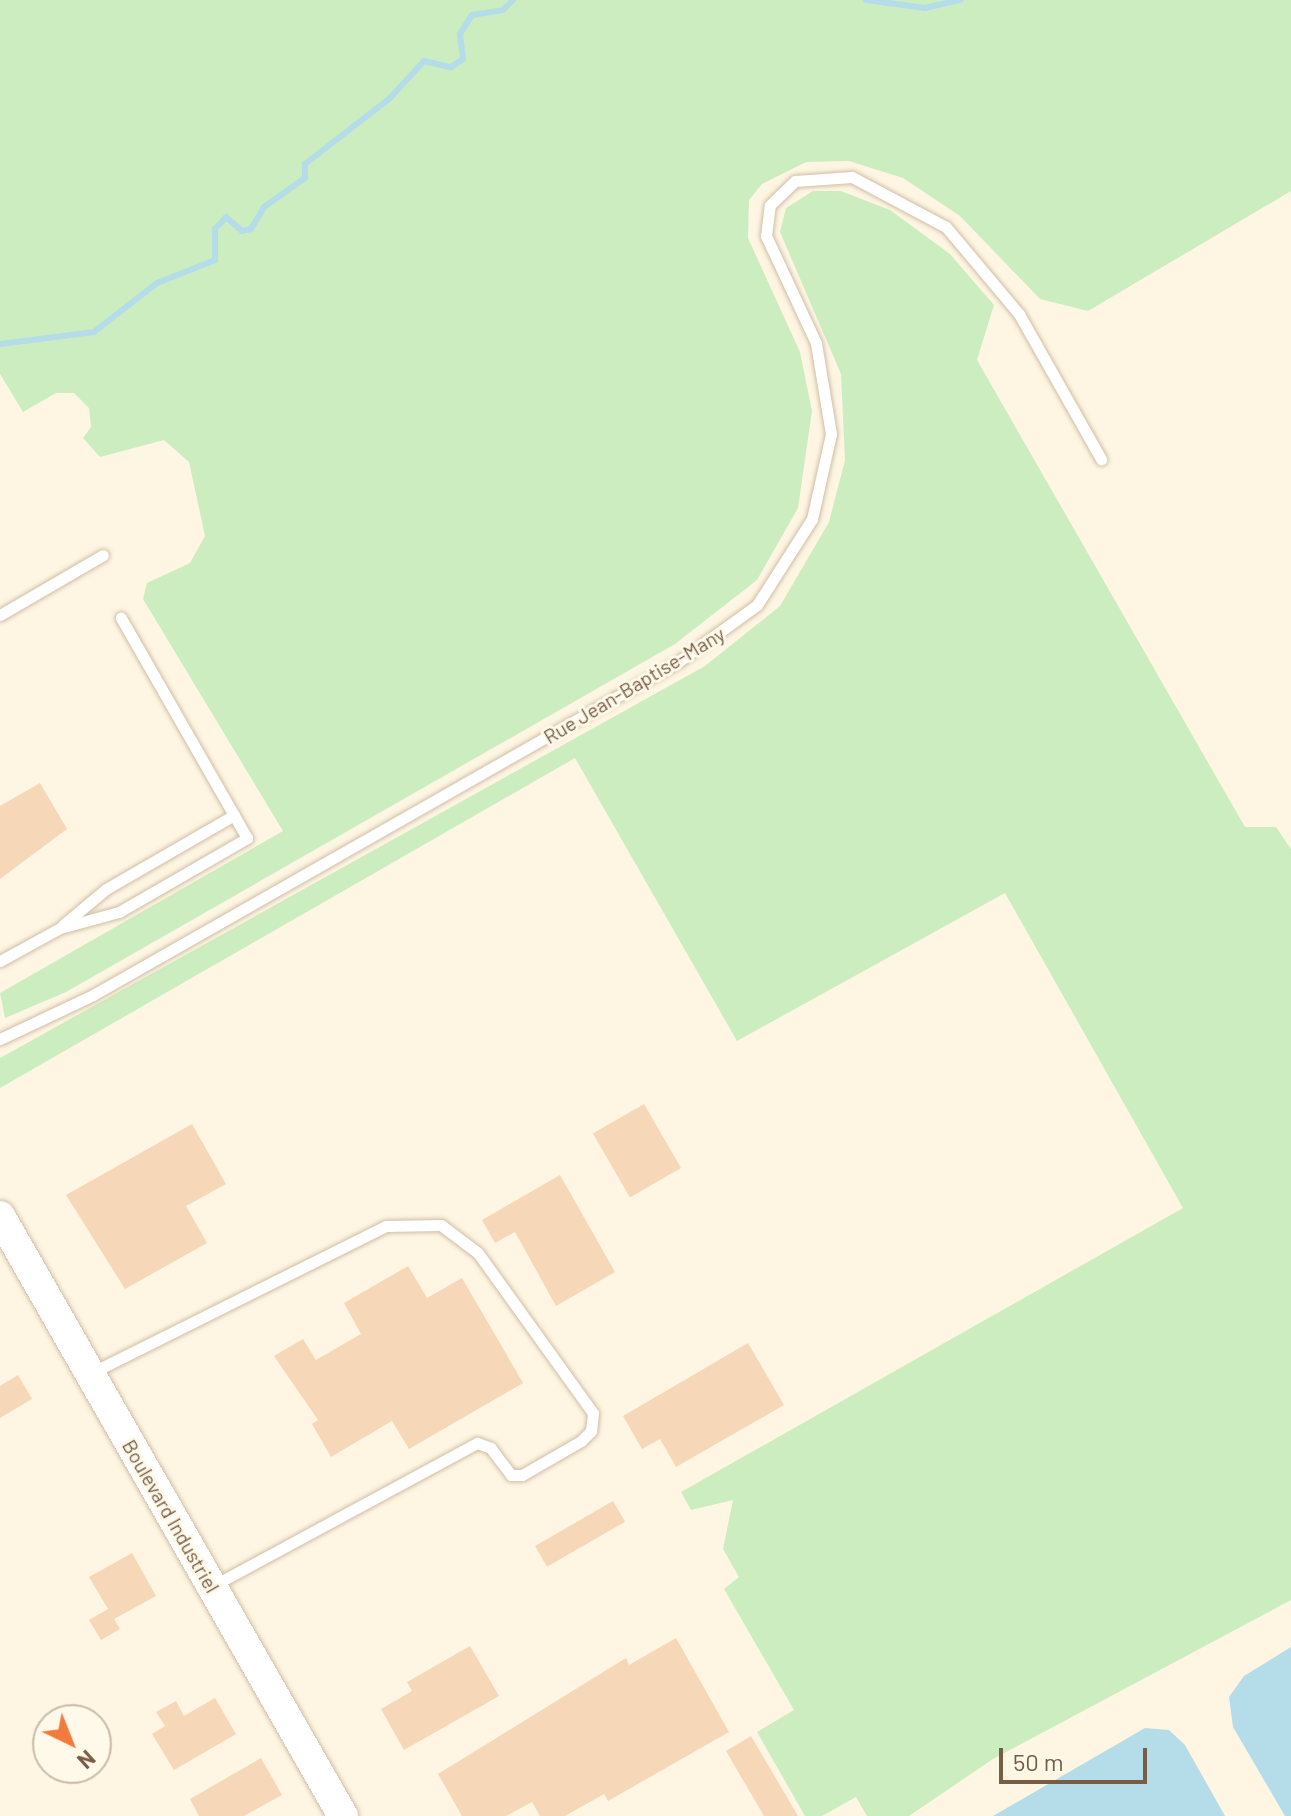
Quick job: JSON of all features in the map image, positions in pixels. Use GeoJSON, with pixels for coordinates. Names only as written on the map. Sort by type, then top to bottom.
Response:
{"type":"FeatureCollection","features":[{"type":"Feature","properties":{"kind":"street","name":"Boulevard Industriel"},"geometry":{"type":"LineString","coordinates":[[0,1216],[343,1816]]}},
{"type":"Feature","properties":{"kind":"lane","name":"Rue Jean-Baptise-Many"},"geometry":{"type":"LineString","coordinates":[[0,1039],[93,995],[664,670],[757,605],[812,519],[831,434],[816,343],[766,236],[770,205],[795,181],[852,177],[946,227],[1019,314],[1101,459]]}},
{"type":"Feature","properties":{"kind":"lane"},"geometry":{"type":"LineString","coordinates":[[0,615],[103,555]]}},
{"type":"Feature","properties":{"kind":"lane"},"geometry":{"type":"LineString","coordinates":[[60,928],[119,912],[247,838],[121,618]]}},
{"type":"Feature","properties":{"kind":"lane"},"geometry":{"type":"LineString","coordinates":[[0,961],[60,928],[106,889],[234,815]]}},
{"type":"Feature","properties":{"kind":"lane"},"geometry":{"type":"LineString","coordinates":[[90,1373],[386,1226],[441,1225],[478,1253],[593,1413],[591,1431],[581,1441],[522,1475],[511,1475],[491,1448],[477,1443],[211,1586]]}},
{"type":"Feature","properties":{"kind":"green space"},"geometry":{"type":"Polygon","coordinates":[[[0,0],[1291,0],[1291,191],[1088,311],[1040,299],[960,216],[903,178],[849,161],[806,162],[762,184],[749,200],[748,238],[800,352],[812,411],[798,508],[757,580],[675,644],[66,992],[5,1018],[0,993],[283,831],[143,599],[147,583],[190,563],[205,536],[189,462],[164,440],[100,457],[83,438],[91,427],[89,408],[74,393],[56,393],[23,412],[0,374],[0,0]]]}},
{"type":"Feature","properties":{"kind":"green space"},"geometry":{"type":"Polygon","coordinates":[[[813,191],[841,191],[890,210],[950,254],[994,305],[977,360],[1245,827],[1276,827],[1291,849],[1291,1600],[993,1759],[909,1816],[867,1816],[856,1797],[822,1816],[805,1816],[757,1732],[794,1710],[724,1589],[739,1577],[723,1549],[733,1500],[691,1510],[681,1492],[1183,1208],[1005,893],[737,1041],[575,758],[0,1088],[0,1058],[705,666],[780,606],[829,522],[845,460],[841,374],[780,232],[786,208],[813,191]]]}},
{"type":"Feature","properties":{"kind":"water"},"geometry":{"type":"Polygon","coordinates":[[[1291,1647],[1291,1816],[1285,1816],[1233,1727],[1229,1697],[1244,1676],[1291,1647]]]}},
{"type":"Feature","properties":{"kind":"water"},"geometry":{"type":"Polygon","coordinates":[[[1145,1728],[1169,1730],[1185,1745],[1225,1816],[993,1816],[1145,1728]]]}},
{"type":"Feature","properties":{"kind":"building"},"geometry":{"type":"Polygon","coordinates":[[[40,783],[67,829],[0,879],[0,806],[40,783]]]}},
{"type":"Feature","properties":{"kind":"building"},"geometry":{"type":"Polygon","coordinates":[[[644,1104],[681,1168],[630,1198],[593,1134],[644,1104]]]}},
{"type":"Feature","properties":{"kind":"building"},"geometry":{"type":"Polygon","coordinates":[[[192,1124],[226,1184],[186,1206],[207,1243],[125,1289],[66,1195],[192,1124]]]}},
{"type":"Feature","properties":{"kind":"building"},"geometry":{"type":"Polygon","coordinates":[[[560,1175],[615,1272],[556,1306],[515,1232],[495,1243],[482,1220],[560,1175]]]}},
{"type":"Feature","properties":{"kind":"building"},"geometry":{"type":"Polygon","coordinates":[[[408,1266],[427,1298],[462,1278],[523,1383],[409,1449],[392,1421],[331,1457],[312,1424],[318,1420],[274,1356],[303,1339],[316,1360],[361,1334],[344,1303],[408,1266]]]}},
{"type":"Feature","properties":{"kind":"building"},"geometry":{"type":"Polygon","coordinates":[[[748,1343],[784,1405],[676,1467],[660,1439],[642,1449],[623,1416],[748,1343]]]}},
{"type":"Feature","properties":{"kind":"building"},"geometry":{"type":"Polygon","coordinates":[[[18,1375],[32,1399],[0,1418],[0,1386],[18,1375]]]}},
{"type":"Feature","properties":{"kind":"building"},"geometry":{"type":"Polygon","coordinates":[[[613,1501],[625,1522],[547,1567],[535,1546],[613,1501]]]}},
{"type":"Feature","properties":{"kind":"building"},"geometry":{"type":"Polygon","coordinates":[[[132,1553],[156,1596],[114,1619],[120,1629],[101,1640],[89,1620],[108,1609],[89,1577],[132,1553]]]}},
{"type":"Feature","properties":{"kind":"building"},"geometry":{"type":"Polygon","coordinates":[[[676,1638],[729,1732],[608,1801],[604,1794],[565,1816],[540,1816],[532,1802],[506,1816],[462,1816],[438,1774],[626,1658],[629,1665],[676,1638]]]}},
{"type":"Feature","properties":{"kind":"building"},"geometry":{"type":"Polygon","coordinates":[[[470,1646],[499,1696],[404,1750],[381,1709],[412,1691],[407,1682],[470,1646]]]}},
{"type":"Feature","properties":{"kind":"building"},"geometry":{"type":"Polygon","coordinates":[[[215,1698],[236,1734],[174,1770],[152,1734],[165,1726],[156,1712],[176,1701],[184,1716],[215,1698]]]}},
{"type":"Feature","properties":{"kind":"building"},"geometry":{"type":"Polygon","coordinates":[[[751,1736],[798,1816],[764,1816],[726,1751],[751,1736]]]}},
{"type":"Feature","properties":{"kind":"building"},"geometry":{"type":"Polygon","coordinates":[[[261,1758],[282,1795],[244,1816],[199,1816],[190,1799],[261,1758]]]}},
{"type":"Feature","properties":{"kind":"waterway"},"geometry":{"type":"LineString","coordinates":[[0,344],[94,332],[157,283],[215,260],[215,229],[226,217],[242,231],[251,229],[264,207],[305,178],[305,164],[390,98],[424,61],[451,67],[463,59],[460,34],[472,15],[503,10],[513,0]]}},
{"type":"Feature","properties":{"kind":"waterway"},"geometry":{"type":"LineString","coordinates":[[866,0],[925,8],[961,0]]}}]}
